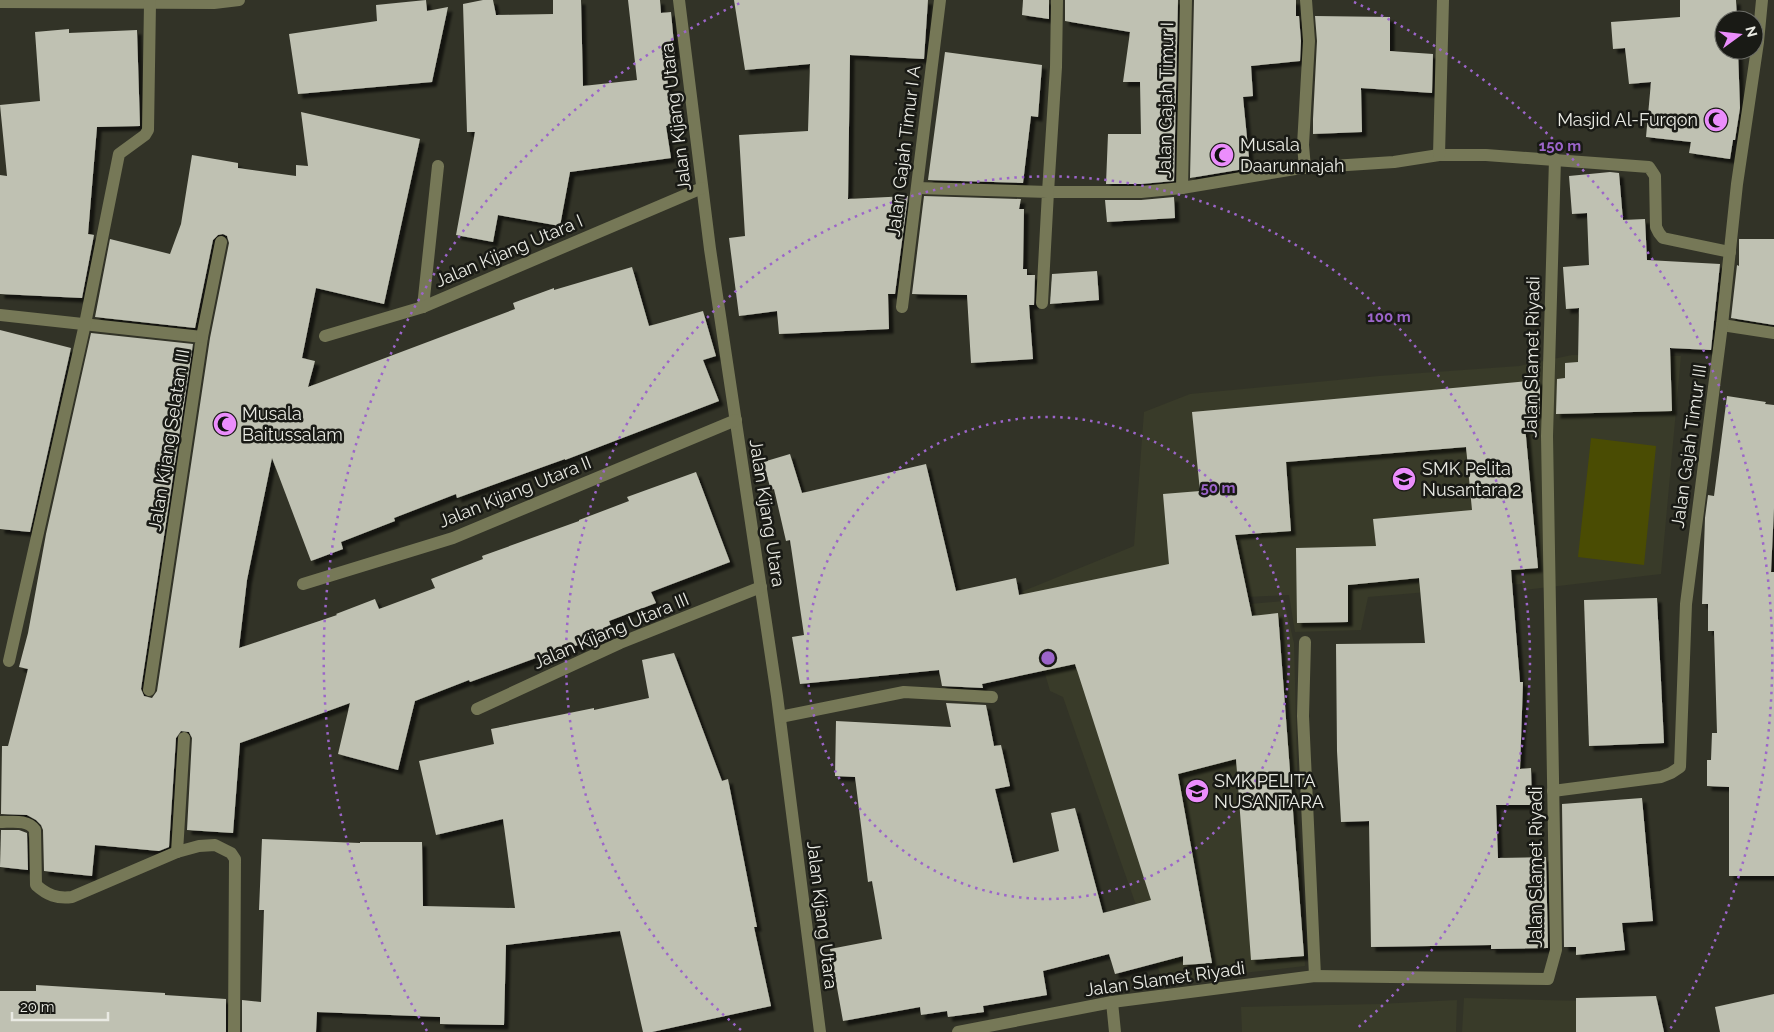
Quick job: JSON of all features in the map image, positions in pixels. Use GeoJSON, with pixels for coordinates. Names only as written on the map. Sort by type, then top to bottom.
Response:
{"type":"FeatureCollection","features":[{"type":"Feature","properties":{"kind":"street"},"geometry":{"type":"LineString","coordinates":[[0,2],[214,3],[239,0]]}},
{"type":"Feature","properties":{"kind":"street","name":"Jalan Kijang Utara"},"geometry":{"type":"LineString","coordinates":[[679,0],[702,188],[780,717],[820,1032]]}},
{"type":"Feature","properties":{"kind":"street","name":"Jalan Gajah Timur I A"},"geometry":{"type":"LineString","coordinates":[[902,307],[940,0]]}},
{"type":"Feature","properties":{"kind":"street"},"geometry":{"type":"LineString","coordinates":[[1042,303],[1056,67],[1057,0]]}},
{"type":"Feature","properties":{"kind":"street","name":"Jalan Gajah Timur I"},"geometry":{"type":"LineString","coordinates":[[1186,0],[1182,188],[1305,168],[1394,162],[1439,154],[1555,159],[1649,167],[1655,176],[1656,227],[1663,238],[1730,252]]}},
{"type":"Feature","properties":{"kind":"street"},"geometry":{"type":"LineString","coordinates":[[1305,168],[1303,145],[1310,41],[1306,0]]}},
{"type":"Feature","properties":{"kind":"street"},"geometry":{"type":"LineString","coordinates":[[1439,154],[1444,0]]}},
{"type":"Feature","properties":{"kind":"street","name":"Jalan Gajah Timur III"},"geometry":{"type":"LineString","coordinates":[[1553,791],[1661,777],[1671,774],[1680,767],[1686,604],[1722,325],[1737,184],[1758,42],[1762,0]]}},
{"type":"Feature","properties":{"kind":"street"},"geometry":{"type":"LineString","coordinates":[[9,661],[85,324],[119,154],[145,135],[149,124],[150,3]]}},
{"type":"Feature","properties":{"kind":"street","name":"Jalan Slamet Riyadi"},"geometry":{"type":"LineString","coordinates":[[958,1032],[1112,1002],[1315,976],[1548,979],[1556,950],[1547,436],[1555,159]]}},
{"type":"Feature","properties":{"kind":"street"},"geometry":{"type":"LineString","coordinates":[[423,307],[438,166]]}},
{"type":"Feature","properties":{"kind":"street","name":"Jalan Kijang Utara I"},"geometry":{"type":"LineString","coordinates":[[324,336],[423,307],[702,188]]}},
{"type":"Feature","properties":{"kind":"street"},"geometry":{"type":"LineString","coordinates":[[917,188],[1048,192],[1141,192],[1182,188]]}},
{"type":"Feature","properties":{"kind":"street"},"geometry":{"type":"LineString","coordinates":[[202,337],[222,242]]}},
{"type":"Feature","properties":{"kind":"street","name":"Jalan Kijang Selatan III"},"geometry":{"type":"LineString","coordinates":[[0,315],[202,337],[149,690]]}},
{"type":"Feature","properties":{"kind":"street"},"geometry":{"type":"LineString","coordinates":[[1722,325],[1774,334]]}},
{"type":"Feature","properties":{"kind":"street","name":"Jalan Kijang Utara II"},"geometry":{"type":"LineString","coordinates":[[303,584],[453,538],[736,420]]}},
{"type":"Feature","properties":{"kind":"street","name":"Jalan Kijang Utara III"},"geometry":{"type":"LineString","coordinates":[[477,709],[620,643],[761,588]]}},
{"type":"Feature","properties":{"kind":"street"},"geometry":{"type":"LineString","coordinates":[[1305,642],[1304,716],[1315,976]]}},
{"type":"Feature","properties":{"kind":"street"},"geometry":{"type":"LineString","coordinates":[[780,717],[904,692],[992,697]]}},
{"type":"Feature","properties":{"kind":"street"},"geometry":{"type":"LineString","coordinates":[[177,852],[184,738]]}},
{"type":"Feature","properties":{"kind":"street"},"geometry":{"type":"LineString","coordinates":[[0,822],[27,823],[32,825],[35,830],[36,886],[46,894],[64,898],[72,897],[177,852],[199,846],[215,845],[232,853],[235,859],[234,1032]]}},
{"type":"Feature","properties":{"kind":"street"},"geometry":{"type":"LineString","coordinates":[[1112,1002],[1116,1032]]}},
{"type":"Feature","properties":{"kind":"shaded area","name":"SMK Pelita Nusantara 2"},"geometry":{"type":"Polygon","coordinates":[[[1572,355],[1681,356],[1661,574],[1523,590],[1522,584],[1368,597],[1361,630],[1295,632],[1289,595],[1207,599],[1031,634],[1021,592],[1134,546],[1144,412],[1190,394],[1379,376],[1519,366],[1572,355]]]}},
{"type":"Feature","properties":{"kind":"shaded area"},"geometry":{"type":"Polygon","coordinates":[[[1591,438],[1656,446],[1644,565],[1578,557],[1591,438]]]}},
{"type":"Feature","properties":{"kind":"shaded area","name":"SMK PELITA NUSANTARA"},"geometry":{"type":"Polygon","coordinates":[[[1284,601],[1294,643],[1305,966],[1163,982],[1063,697],[1050,691],[1035,639],[1217,607],[1284,601]]]}},
{"type":"Feature","properties":{"kind":"shaded area"},"geometry":{"type":"Polygon","coordinates":[[[1464,998],[1582,1001],[1582,1032],[1462,1032],[1464,998]]]}},
{"type":"Feature","properties":{"kind":"shaded area"},"geometry":{"type":"Polygon","coordinates":[[[1457,1000],[1456,1032],[1242,1032],[1241,1007],[1457,1000]]]}},
{"type":"Feature","properties":{"kind":"building"},"geometry":{"type":"Polygon","coordinates":[[[426,0],[427,11],[448,7],[432,82],[298,94],[289,34],[377,21],[376,5],[426,0]]]}},
{"type":"Feature","properties":{"kind":"building"},"geometry":{"type":"Polygon","coordinates":[[[493,0],[496,15],[553,14],[553,0],[581,0],[583,86],[637,80],[628,0],[660,0],[661,13],[671,12],[675,55],[665,56],[672,125],[666,126],[671,158],[570,172],[560,226],[498,215],[493,242],[456,235],[475,132],[467,132],[463,4],[493,0]]]}},
{"type":"Feature","properties":{"kind":"building"},"geometry":{"type":"Polygon","coordinates":[[[734,0],[928,0],[924,59],[850,55],[848,199],[908,196],[895,294],[888,294],[889,329],[779,334],[777,311],[739,316],[729,238],[745,236],[739,135],[808,131],[810,64],[745,70],[734,0]]]}},
{"type":"Feature","properties":{"kind":"building"},"geometry":{"type":"Polygon","coordinates":[[[1023,0],[1049,0],[1049,19],[1022,15],[1023,0]]]}},
{"type":"Feature","properties":{"kind":"building"},"geometry":{"type":"Polygon","coordinates":[[[1065,0],[1178,0],[1174,181],[1141,184],[1106,184],[1108,134],[1141,134],[1140,82],[1123,82],[1130,32],[1065,21],[1065,0]]]}},
{"type":"Feature","properties":{"kind":"building"},"geometry":{"type":"Polygon","coordinates":[[[1194,0],[1296,0],[1296,16],[1299,16],[1301,41],[1300,61],[1251,66],[1253,96],[1243,97],[1250,168],[1190,178],[1194,0]]]}},
{"type":"Feature","properties":{"kind":"building"},"geometry":{"type":"Polygon","coordinates":[[[1680,0],[1736,0],[1736,10],[1714,10],[1714,60],[1738,60],[1740,108],[1730,159],[1689,153],[1691,142],[1646,137],[1651,82],[1629,84],[1625,48],[1613,49],[1611,22],[1680,17],[1680,0]]]}},
{"type":"Feature","properties":{"kind":"building"},"geometry":{"type":"Polygon","coordinates":[[[1315,16],[1390,17],[1390,51],[1433,54],[1432,93],[1361,88],[1362,132],[1313,134],[1317,41],[1315,16]]]}},
{"type":"Feature","properties":{"kind":"building"},"geometry":{"type":"Polygon","coordinates":[[[69,29],[69,33],[137,30],[140,126],[97,127],[88,234],[94,235],[82,298],[0,294],[0,175],[7,176],[0,105],[40,101],[35,32],[69,29]]]}},
{"type":"Feature","properties":{"kind":"building"},"geometry":{"type":"Polygon","coordinates":[[[945,52],[1042,65],[1038,117],[1031,116],[1023,183],[928,180],[945,52]]]}},
{"type":"Feature","properties":{"kind":"building"},"geometry":{"type":"Polygon","coordinates":[[[301,112],[420,139],[384,304],[316,288],[302,358],[315,361],[308,387],[515,309],[513,303],[554,288],[554,290],[632,267],[649,326],[703,311],[716,356],[703,360],[719,401],[565,460],[457,498],[456,494],[394,518],[395,521],[341,542],[343,549],[311,561],[272,458],[247,580],[239,648],[337,615],[375,599],[379,609],[435,588],[431,579],[483,559],[482,556],[579,521],[629,501],[627,497],[696,472],[730,562],[651,592],[656,603],[609,621],[613,632],[470,682],[469,680],[415,701],[398,770],[338,754],[350,703],[240,743],[233,833],[187,830],[192,738],[189,732],[181,731],[176,738],[169,847],[159,851],[95,845],[92,876],[44,871],[43,830],[41,825],[27,815],[1,814],[2,746],[8,746],[28,669],[19,667],[28,633],[46,534],[91,333],[193,344],[141,689],[144,696],[152,698],[157,691],[210,338],[229,243],[227,236],[223,234],[218,235],[213,240],[195,328],[95,317],[110,239],[170,254],[181,224],[192,155],[238,163],[238,168],[296,176],[296,165],[308,166],[301,112]]]}},
{"type":"Feature","properties":{"kind":"building"},"geometry":{"type":"Polygon","coordinates":[[[1610,172],[1619,173],[1623,220],[1645,219],[1647,260],[1720,264],[1711,350],[1670,348],[1672,411],[1556,414],[1557,379],[1565,378],[1565,363],[1578,362],[1579,308],[1566,309],[1563,267],[1589,265],[1587,213],[1572,214],[1569,176],[1610,172]]]}},
{"type":"Feature","properties":{"kind":"building"},"geometry":{"type":"Polygon","coordinates":[[[924,196],[1021,199],[1019,209],[1024,209],[1023,269],[1027,269],[1027,275],[1035,275],[1034,305],[1029,305],[1033,359],[971,363],[967,295],[912,294],[924,196]]]}},
{"type":"Feature","properties":{"kind":"building"},"geometry":{"type":"Polygon","coordinates":[[[1174,197],[1175,218],[1107,222],[1105,200],[1141,200],[1174,197]]]}},
{"type":"Feature","properties":{"kind":"building"},"geometry":{"type":"Polygon","coordinates":[[[1739,239],[1774,239],[1774,325],[1731,318],[1737,265],[1739,266],[1739,239]]]}},
{"type":"Feature","properties":{"kind":"building"},"geometry":{"type":"Polygon","coordinates":[[[1097,271],[1099,300],[1050,304],[1052,274],[1097,271]]]}},
{"type":"Feature","properties":{"kind":"building"},"geometry":{"type":"Polygon","coordinates":[[[0,330],[71,348],[30,532],[0,529],[0,330]]]}},
{"type":"Feature","properties":{"kind":"building"},"geometry":{"type":"Polygon","coordinates":[[[1540,380],[1540,414],[1524,415],[1538,568],[1511,570],[1520,682],[1523,682],[1520,769],[1531,768],[1532,805],[1496,805],[1498,858],[1546,857],[1548,948],[1491,949],[1491,945],[1371,947],[1369,821],[1341,822],[1337,751],[1336,644],[1425,643],[1419,578],[1348,585],[1348,622],[1297,623],[1296,548],[1376,546],[1373,519],[1472,510],[1466,447],[1286,462],[1291,531],[1235,535],[1252,616],[1278,613],[1304,956],[1251,960],[1236,759],[1178,774],[1212,963],[1183,965],[1183,956],[1115,974],[1109,954],[1043,971],[1047,995],[983,1006],[984,1012],[948,1017],[947,1011],[921,1015],[920,1007],[843,1021],[830,949],[882,939],[872,881],[868,882],[855,777],[835,776],[836,721],[951,727],[946,703],[986,705],[994,746],[1001,745],[1010,786],[995,789],[1013,863],[1059,851],[1051,813],[1075,808],[1103,913],[1151,900],[1075,664],[982,684],[983,688],[942,686],[939,670],[800,684],[792,637],[804,635],[790,540],[786,541],[774,489],[771,490],[763,462],[790,454],[802,493],[926,464],[956,591],[1016,578],[1019,595],[1169,564],[1163,494],[1200,491],[1192,412],[1540,380]]]}},
{"type":"Feature","properties":{"kind":"building"},"geometry":{"type":"Polygon","coordinates":[[[1727,396],[1774,405],[1774,508],[1771,572],[1774,572],[1774,876],[1729,876],[1729,787],[1707,786],[1707,760],[1711,760],[1712,733],[1717,733],[1714,631],[1708,631],[1708,604],[1702,604],[1705,518],[1708,495],[1714,496],[1727,396]]]}},
{"type":"Feature","properties":{"kind":"building"},"geometry":{"type":"Polygon","coordinates":[[[1657,598],[1664,743],[1589,746],[1584,600],[1657,598]]]}},
{"type":"Feature","properties":{"kind":"building"},"geometry":{"type":"Polygon","coordinates":[[[674,653],[722,781],[728,779],[757,927],[754,927],[771,1006],[652,1032],[643,1032],[620,931],[506,945],[504,1025],[440,1024],[440,1017],[317,1012],[316,1032],[242,1032],[242,1000],[261,1002],[264,910],[259,910],[262,839],[360,843],[422,842],[423,906],[515,908],[503,819],[436,835],[419,761],[494,744],[491,729],[649,698],[642,660],[674,653]]]}},
{"type":"Feature","properties":{"kind":"building"},"geometry":{"type":"Polygon","coordinates":[[[1642,798],[1653,921],[1622,923],[1625,950],[1576,955],[1576,947],[1564,947],[1562,804],[1642,798]]]}},
{"type":"Feature","properties":{"kind":"building"},"geometry":{"type":"Polygon","coordinates":[[[1,830],[19,830],[27,833],[28,870],[0,867],[1,830]]]}},
{"type":"Feature","properties":{"kind":"building"},"geometry":{"type":"Polygon","coordinates":[[[36,985],[165,993],[165,995],[226,999],[226,1032],[0,1032],[0,991],[36,991],[36,985]]]}},
{"type":"Feature","properties":{"kind":"building"},"geometry":{"type":"Polygon","coordinates":[[[1774,994],[1774,1032],[1720,1032],[1715,1007],[1774,994]]]}},
{"type":"Feature","properties":{"kind":"building"},"geometry":{"type":"Polygon","coordinates":[[[1656,996],[1664,1032],[1576,1032],[1576,998],[1656,996]]]}},
{"type":"Feature","properties":{"kind":"place","name":"Masjid Al-Furqon"},"geometry":{"type":"Point","coordinates":[1716,120]}},
{"type":"Feature","properties":{"kind":"place","name":"Musala Daarunnajah"},"geometry":{"type":"Point","coordinates":[1222,155]}},
{"type":"Feature","properties":{"kind":"place","name":"Musala Baitussalam"},"geometry":{"type":"Point","coordinates":[225,424]}},
{"type":"Feature","properties":{"kind":"place","name":"SMK Pelita Nusantara 2"},"geometry":{"type":"Point","coordinates":[1404,479]}},
{"type":"Feature","properties":{"kind":"place","name":"SMK PELITA NUSANTARA"},"geometry":{"type":"Point","coordinates":[1197,791]}}]}
